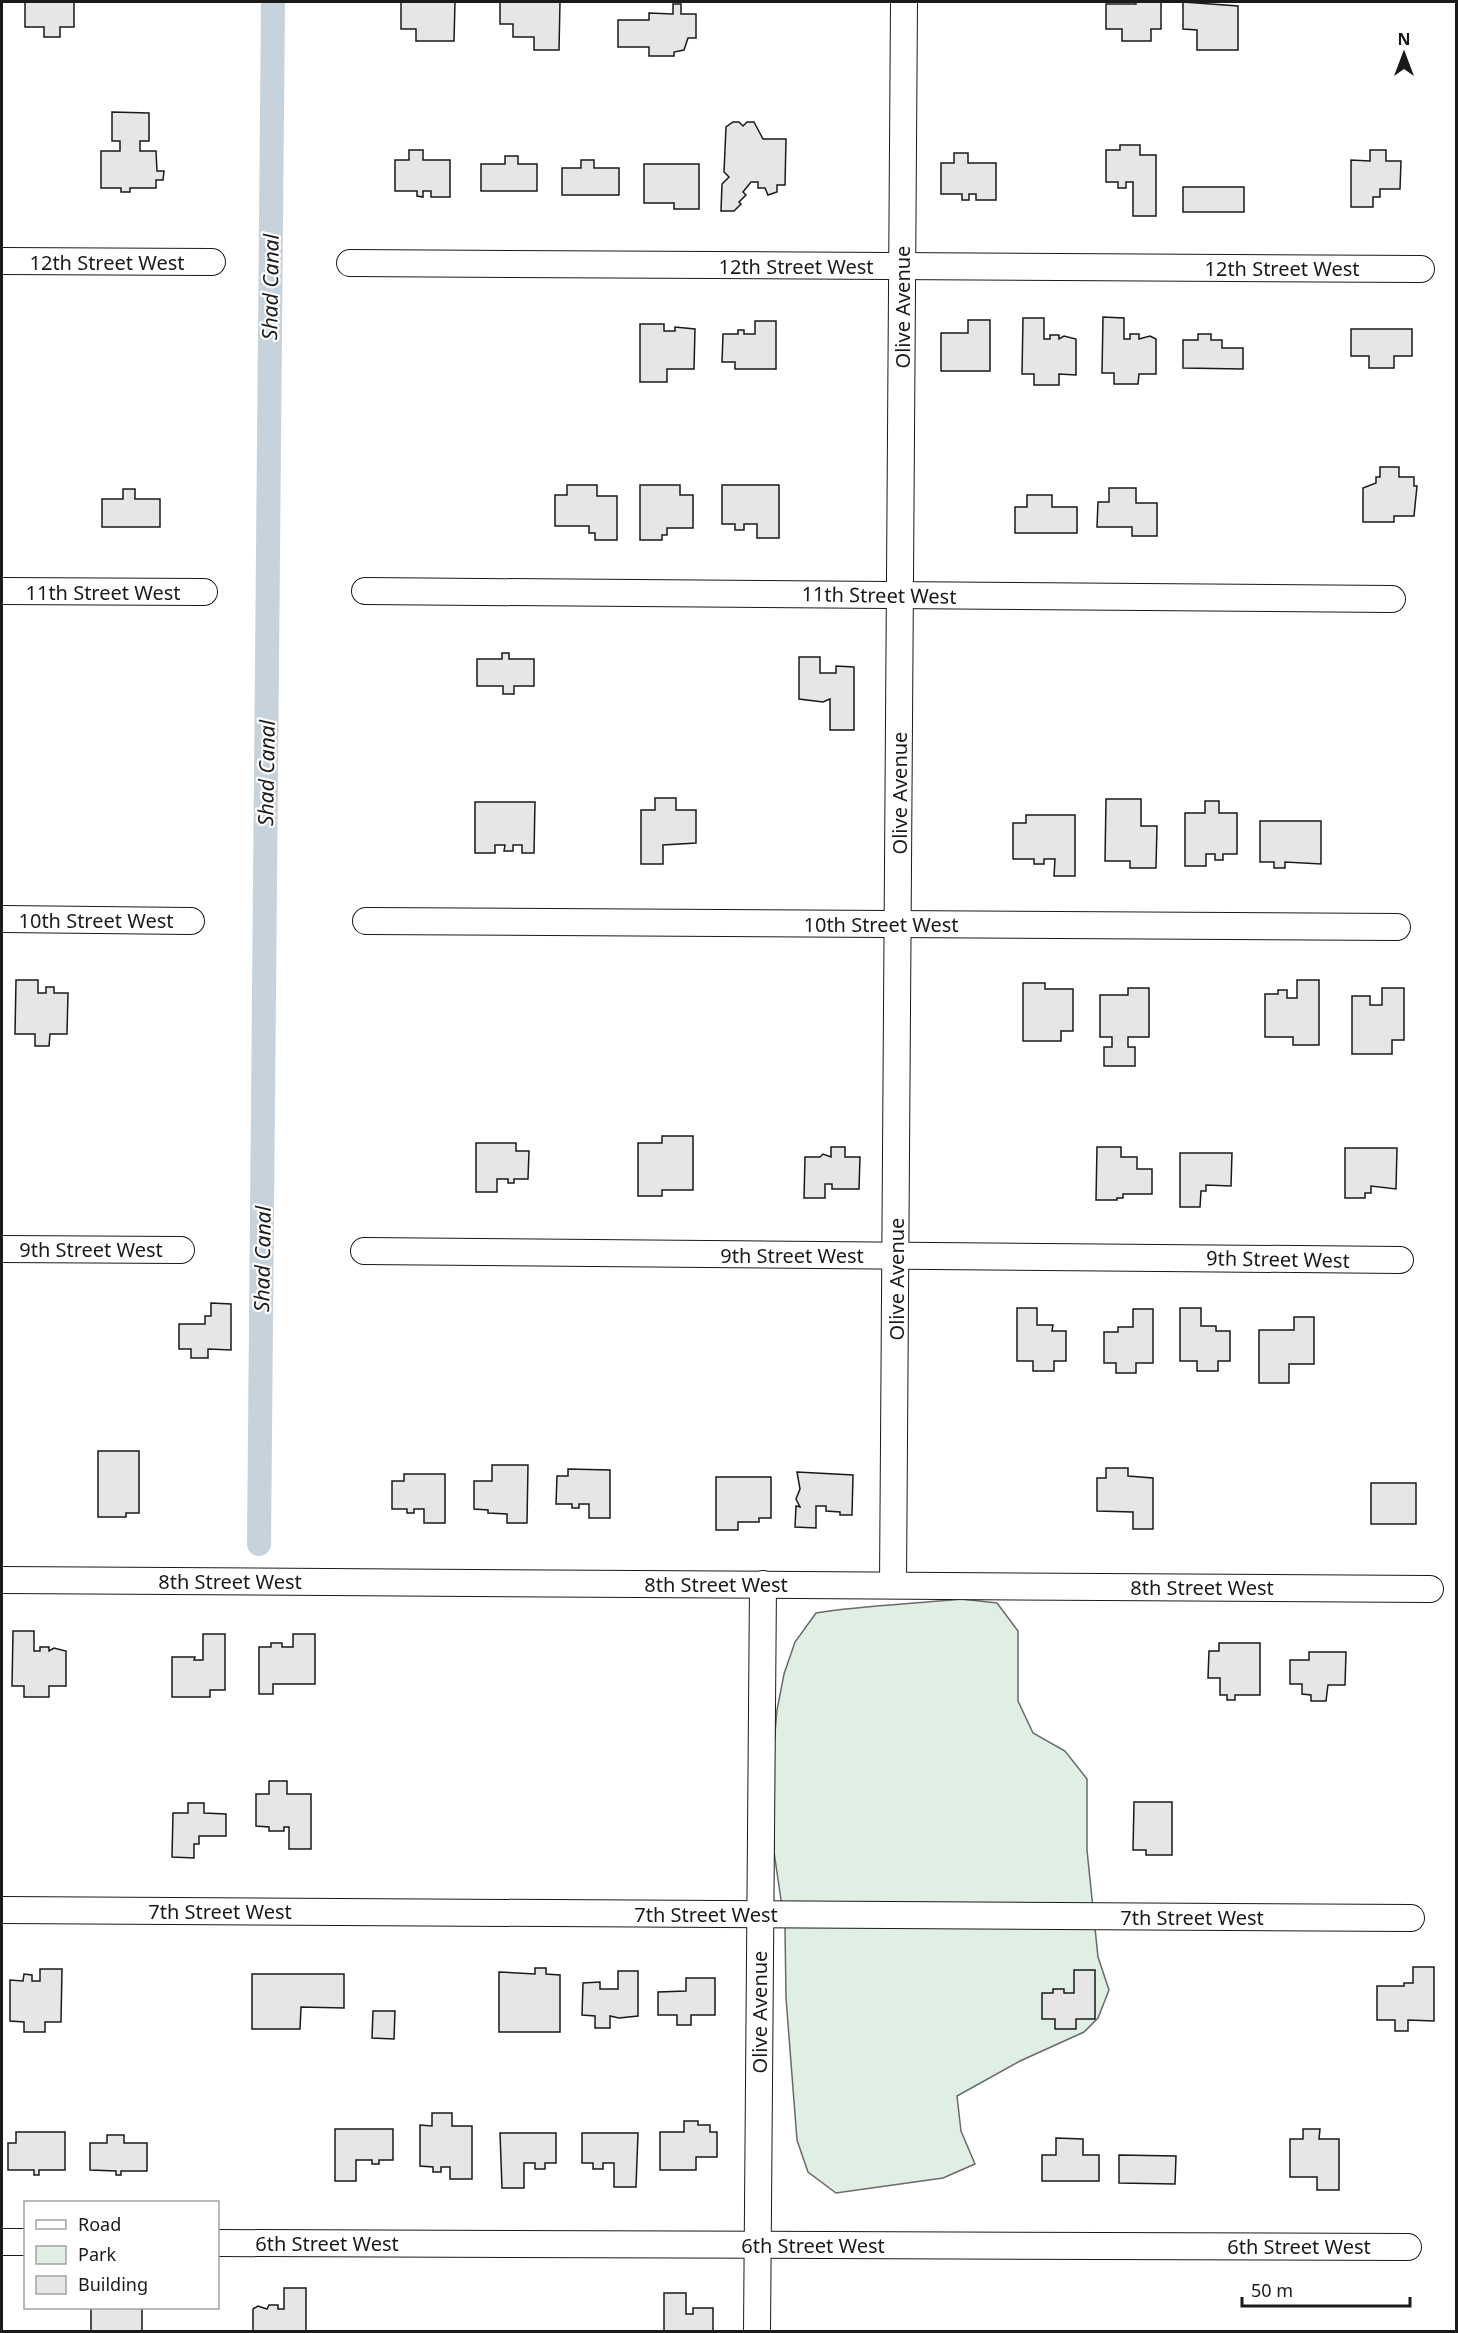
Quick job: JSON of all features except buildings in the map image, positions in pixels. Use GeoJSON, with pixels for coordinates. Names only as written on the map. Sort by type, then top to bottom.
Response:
{"type":"FeatureCollection","features":[{"type":"Feature","properties":{"kind":"street","name":"Olive Avenue"},"geometry":{"type":"LineString","coordinates":[[893,1585],[904,2]]}},
{"type":"Feature","properties":{"kind":"street","name":"12th Street West"},"geometry":{"type":"LineString","coordinates":[[2,261],[212,262]]}},
{"type":"Feature","properties":{"kind":"street","name":"12th Street West"},"geometry":{"type":"LineString","coordinates":[[350,263],[1421,269]]}},
{"type":"Feature","properties":{"kind":"street","name":"11th Street West"},"geometry":{"type":"LineString","coordinates":[[2,591],[204,592]]}},
{"type":"Feature","properties":{"kind":"street","name":"11th Street West"},"geometry":{"type":"LineString","coordinates":[[365,591],[900,597],[1392,599]]}},
{"type":"Feature","properties":{"kind":"street","name":"10th Street West"},"geometry":{"type":"LineString","coordinates":[[2,919],[191,921]]}},
{"type":"Feature","properties":{"kind":"street","name":"10th Street West"},"geometry":{"type":"LineString","coordinates":[[366,921],[1397,927]]}},
{"type":"Feature","properties":{"kind":"street","name":"9th Street West"},"geometry":{"type":"LineString","coordinates":[[2,1249],[181,1250]]}},
{"type":"Feature","properties":{"kind":"street","name":"9th Street West"},"geometry":{"type":"LineString","coordinates":[[364,1251],[1400,1260]]}},
{"type":"Feature","properties":{"kind":"street","name":"8th Street West"},"geometry":{"type":"LineString","coordinates":[[2,1580],[1430,1588]]}},
{"type":"Feature","properties":{"kind":"street","name":"Olive Avenue"},"geometry":{"type":"LineString","coordinates":[[757,2331],[762,1584]]}},
{"type":"Feature","properties":{"kind":"street","name":"7th Street West"},"geometry":{"type":"LineString","coordinates":[[2,1910],[1411,1918]]}},
{"type":"Feature","properties":{"kind":"street"},"geometry":{"type":"LineString","coordinates":[[2,2242],[24,2242]]}},
{"type":"Feature","properties":{"kind":"street","name":"6th Street West"},"geometry":{"type":"LineString","coordinates":[[219,2243],[1408,2247]]}},
{"type":"Feature","properties":{"kind":"green space"},"geometry":{"type":"Polygon","coordinates":[[[961,1599],[997,1603],[1018,1631],[1018,1701],[1033,1733],[1065,1751],[1087,1779],[1087,1850],[1098,1957],[1109,1990],[1098,2018],[1084,2032],[1020,2061],[957,2096],[961,2131],[975,2164],[943,2178],[836,2193],[808,2172],[797,2140],[786,1998],[785,1927],[774,1852],[774,1745],[777,1710],[784,1674],[795,1642],[816,1613],[961,1599]]]}},
{"type":"Feature","properties":{"kind":"waterway","name":"Shad Canal"},"geometry":{"type":"LineString","coordinates":[[259,1544],[273,2]]}}]}
